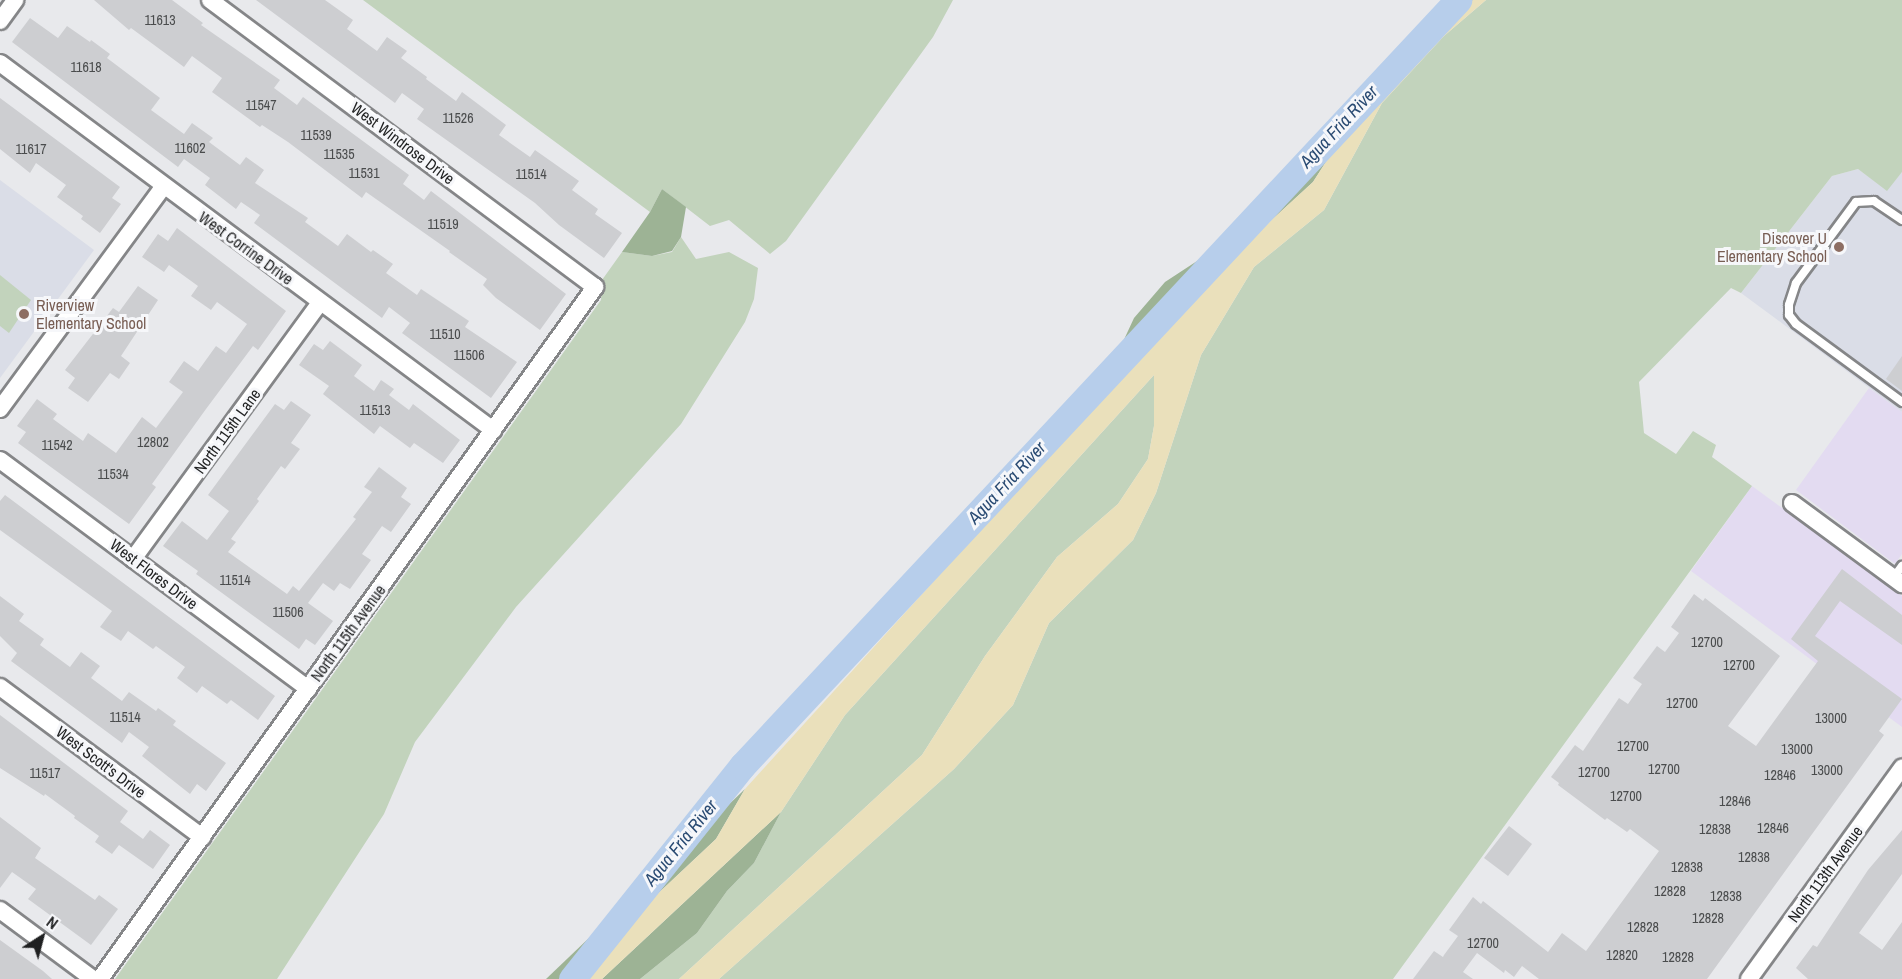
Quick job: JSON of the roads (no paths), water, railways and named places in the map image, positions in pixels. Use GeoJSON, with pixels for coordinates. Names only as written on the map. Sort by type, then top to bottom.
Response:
{"type":"FeatureCollection","features":[{"type":"Feature","properties":{"kind":"street"},"geometry":{"type":"LineString","coordinates":[[0,21],[15,0]]}},
{"type":"Feature","properties":{"kind":"street","name":"West Windrose Drive"},"geometry":{"type":"LineString","coordinates":[[210,0],[595,287]]}},
{"type":"Feature","properties":{"kind":"street","name":"West Corrine Drive"},"geometry":{"type":"LineString","coordinates":[[0,63],[163,187],[493,430]]}},
{"type":"Feature","properties":{"kind":"street"},"geometry":{"type":"LineString","coordinates":[[0,409],[163,187]]}},
{"type":"Feature","properties":{"kind":"street","name":"North 115th Avenue"},"geometry":{"type":"LineString","coordinates":[[100,979],[595,287]]}},
{"type":"Feature","properties":{"kind":"street","name":"North 115th Lane"},"geometry":{"type":"LineString","coordinates":[[133,559],[320,303]]}},
{"type":"Feature","properties":{"kind":"street","name":"West Flores Drive"},"geometry":{"type":"LineString","coordinates":[[0,460],[308,689]]}},
{"type":"Feature","properties":{"kind":"street"},"geometry":{"type":"LineString","coordinates":[[1792,502],[1899,576]]}},
{"type":"Feature","properties":{"kind":"street","name":"West Scott's Drive"},"geometry":{"type":"LineString","coordinates":[[0,687],[202,837]]}},
{"type":"Feature","properties":{"kind":"street","name":"North 113th Avenue"},"geometry":{"type":"LineString","coordinates":[[1749,979],[1902,768]]}},
{"type":"Feature","properties":{"kind":"street"},"geometry":{"type":"LineString","coordinates":[[0,910],[93,979]]}},
{"type":"Feature","properties":{"kind":"lane"},"geometry":{"type":"LineString","coordinates":[[1902,220],[1874,201],[1856,202],[1796,283],[1789,305],[1789,315],[1796,324],[1902,402]]}},
{"type":"Feature","properties":{"kind":"waterway","name":"Agua Fria River"},"geometry":{"type":"LineString","coordinates":[[572,979],[742,766],[1458,0]]}},
{"type":"Feature","properties":{"kind":"place","name":"Discover U Elementary School"},"geometry":{"type":"Point","coordinates":[1839,247]}},
{"type":"Feature","properties":{"kind":"place","name":"Riverview Elementary School"},"geometry":{"type":"Point","coordinates":[24,314]}}]}
